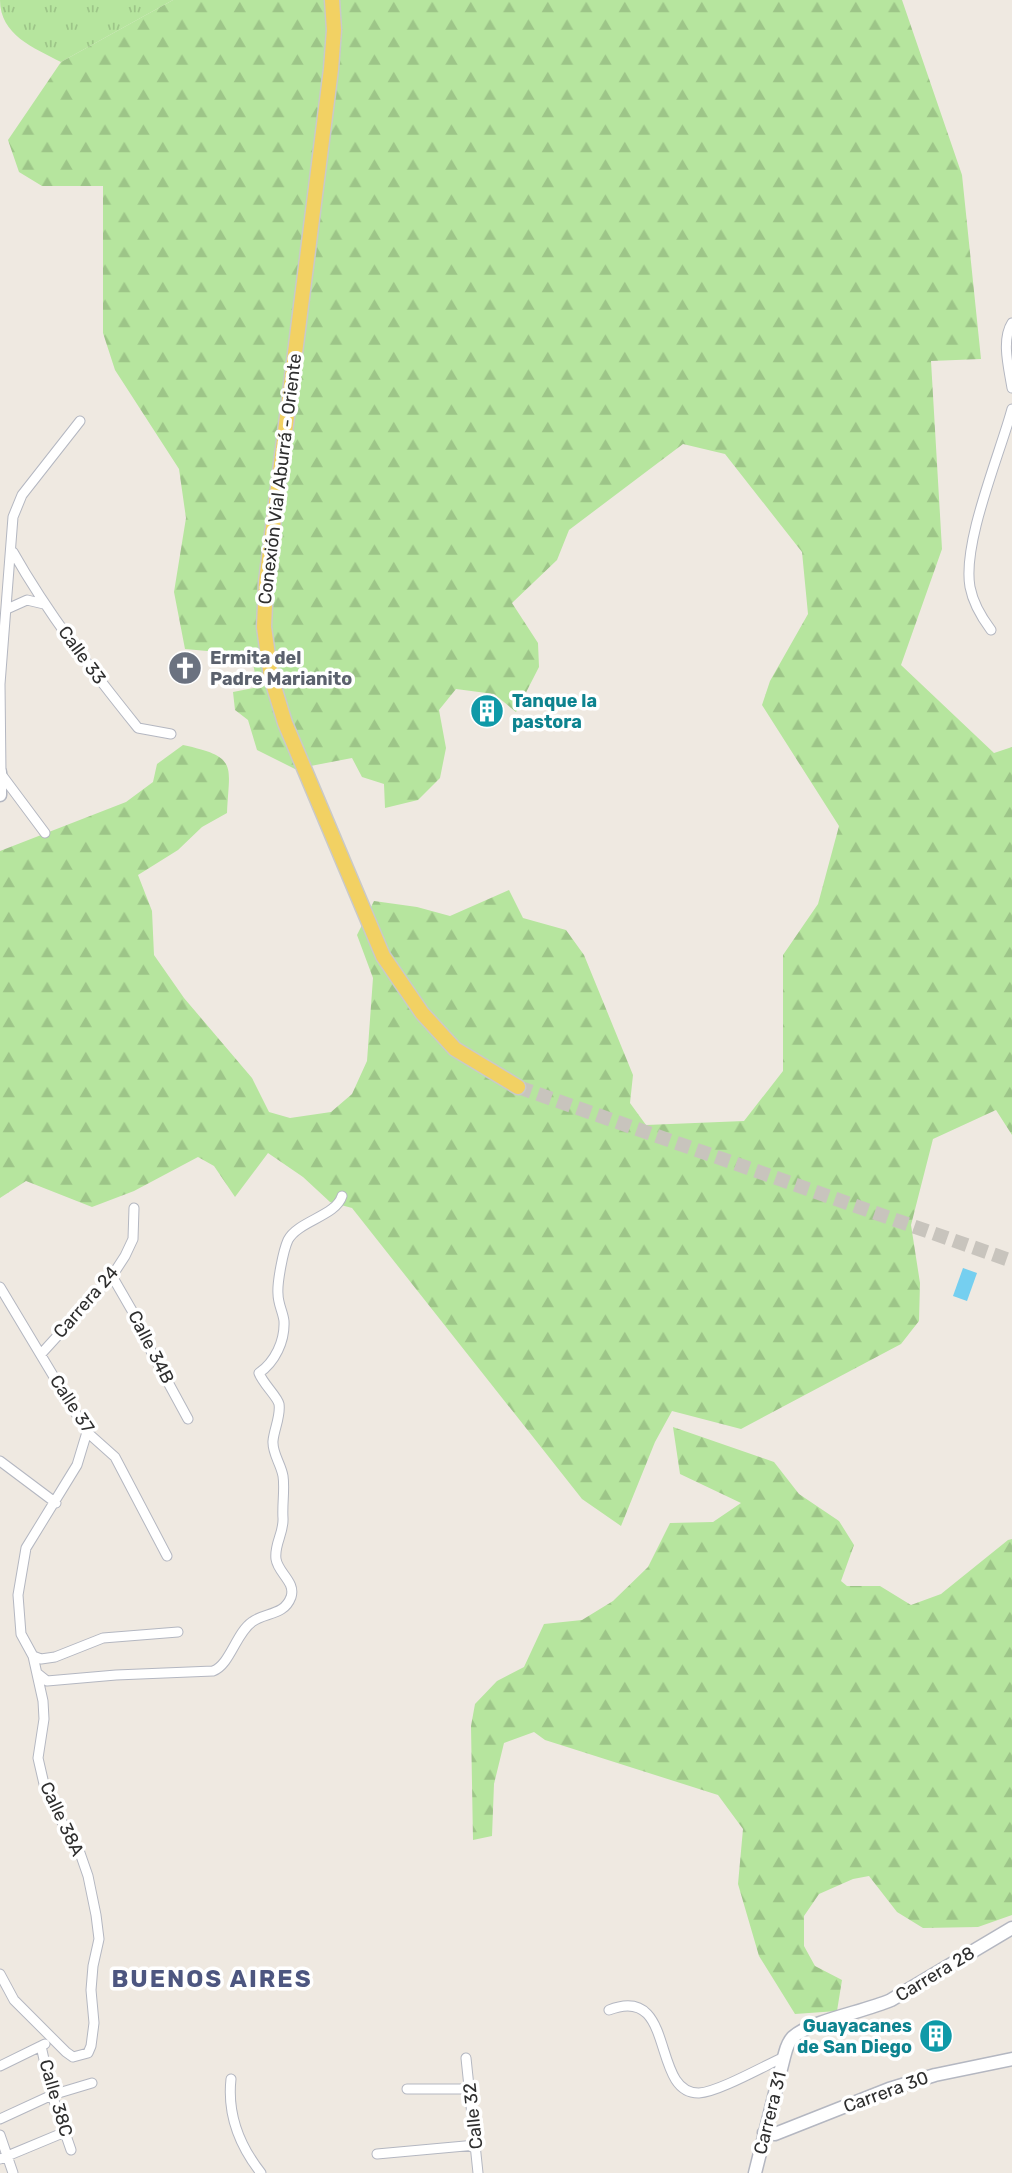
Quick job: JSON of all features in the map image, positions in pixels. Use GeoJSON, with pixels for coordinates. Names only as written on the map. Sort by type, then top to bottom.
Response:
{"type":"FeatureCollection","features":[{"type":"Feature","properties":{"kind":"main road","name":"Conexión Vial Aburrá - Oriente"},"geometry":{"type":"LineString","coordinates":[[332,0],[334,30],[331,69],[266,582],[264,626],[271,677],[285,723],[383,956],[422,1013],[455,1049],[518,1087]]}},
{"type":"Feature","properties":{"kind":"street"},"geometry":{"type":"LineString","coordinates":[[1012,323],[1007,339],[1012,388]]}},
{"type":"Feature","properties":{"kind":"street"},"geometry":{"type":"LineString","coordinates":[[991,630],[970,587],[972,547],[1012,409]]}},
{"type":"Feature","properties":{"kind":"street"},"geometry":{"type":"LineString","coordinates":[[0,795],[0,684],[13,517],[22,495],[80,421]]}},
{"type":"Feature","properties":{"kind":"street","name":"Calle 33"},"geometry":{"type":"LineString","coordinates":[[12,551],[47,607],[99,680],[138,728],[172,734]]}},
{"type":"Feature","properties":{"kind":"street"},"geometry":{"type":"LineString","coordinates":[[7,609],[27,600],[40,602],[47,607]]}},
{"type":"Feature","properties":{"kind":"street"},"geometry":{"type":"LineString","coordinates":[[1,773],[46,833]]}},
{"type":"Feature","properties":{"kind":"street"},"geometry":{"type":"LineString","coordinates":[[35,1671],[45,1681],[50,1681],[213,1671],[222,1666],[251,1622],[280,1611],[290,1600],[292,1592],[288,1579],[278,1569],[275,1557],[276,1540],[283,1520],[284,1480],[272,1442],[279,1404],[264,1385],[259,1373],[277,1353],[282,1335],[284,1321],[277,1293],[288,1240],[305,1225],[335,1206],[342,1196]]}},
{"type":"Feature","properties":{"kind":"street","name":"Carrera 24"},"geometry":{"type":"LineString","coordinates":[[41,1354],[111,1276],[133,1239],[134,1208]]}},
{"type":"Feature","properties":{"kind":"street","name":"Calle 34B"},"geometry":{"type":"LineString","coordinates":[[111,1276],[138,1321],[188,1419]]}},
{"type":"Feature","properties":{"kind":"street","name":"Calle 37"},"geometry":{"type":"LineString","coordinates":[[0,1287],[87,1432],[115,1457],[167,1556]]}},
{"type":"Feature","properties":{"kind":"street","name":"Calle 38A"},"geometry":{"type":"LineString","coordinates":[[52,2039],[73,2057],[88,2053],[93,2038],[93,1966],[99,1939],[88,1876],[80,1853],[55,1810],[44,1784],[38,1758],[44,1719],[43,1701],[33,1656],[21,1634],[18,1595],[26,1548],[78,1465],[87,1432]]}},
{"type":"Feature","properties":{"kind":"street"},"geometry":{"type":"LineString","coordinates":[[0,1461],[56,1503]]}},
{"type":"Feature","properties":{"kind":"street"},"geometry":{"type":"LineString","coordinates":[[33,1656],[40,1659],[55,1657],[103,1638],[178,1632]]}},
{"type":"Feature","properties":{"kind":"street","name":"Carrera 28"},"geometry":{"type":"LineString","coordinates":[[814,2025],[865,2011],[891,2000],[1012,1928]]}},
{"type":"Feature","properties":{"kind":"street"},"geometry":{"type":"LineString","coordinates":[[0,1974],[14,2000],[52,2039],[0,2066]]}},
{"type":"Feature","properties":{"kind":"street"},"geometry":{"type":"LineString","coordinates":[[609,2010],[616,2007],[633,2008],[648,2015],[659,2031],[673,2077],[685,2090],[711,2091],[783,2057]]}},
{"type":"Feature","properties":{"kind":"street","name":"Carrera 31"},"geometry":{"type":"LineString","coordinates":[[755,2173],[783,2057],[793,2037],[814,2025]]}},
{"type":"Feature","properties":{"kind":"street","name":"Calle 38C"},"geometry":{"type":"LineString","coordinates":[[41,2046],[52,2095],[71,2150]]}},
{"type":"Feature","properties":{"kind":"street","name":"Calle 32"},"geometry":{"type":"LineString","coordinates":[[466,2058],[478,2173]]}},
{"type":"Feature","properties":{"kind":"street","name":"Carrera 30"},"geometry":{"type":"LineString","coordinates":[[764,2133],[775,2134],[889,2089],[935,2075],[1012,2059]]}},
{"type":"Feature","properties":{"kind":"street"},"geometry":{"type":"LineString","coordinates":[[231,2079],[229,2090],[233,2125],[261,2173]]}},
{"type":"Feature","properties":{"kind":"street"},"geometry":{"type":"LineString","coordinates":[[0,2119],[52,2095],[92,2083]]}},
{"type":"Feature","properties":{"kind":"street"},"geometry":{"type":"LineString","coordinates":[[407,2089],[470,2089]]}},
{"type":"Feature","properties":{"kind":"street"},"geometry":{"type":"LineString","coordinates":[[4,2157],[65,2133]]}},
{"type":"Feature","properties":{"kind":"street"},"geometry":{"type":"LineString","coordinates":[[0,2135],[4,2157],[13,2173]]}},
{"type":"Feature","properties":{"kind":"street"},"geometry":{"type":"LineString","coordinates":[[377,2154],[476,2145]]}},
{"type":"Feature","properties":{"kind":"green space"},"geometry":{"type":"Polygon","coordinates":[[[0,0],[173,0],[61,62],[20,39],[12,31],[2,12],[0,0]]]}},
{"type":"Feature","properties":{"kind":"green space"},"geometry":{"type":"Polygon","coordinates":[[[173,0],[902,0],[962,175],[981,359],[931,361],[942,549],[901,665],[994,753],[1012,747],[1012,1135],[996,1110],[933,1139],[911,1225],[920,1283],[919,1321],[901,1344],[741,1429],[672,1411],[655,1442],[621,1526],[582,1499],[352,1208],[330,1202],[303,1177],[268,1153],[235,1197],[214,1166],[198,1157],[134,1191],[92,1207],[26,1181],[0,1198],[0,851],[126,802],[153,782],[157,764],[183,745],[214,754],[227,766],[227,813],[202,827],[178,850],[138,875],[152,911],[154,955],[184,998],[252,1078],[269,1112],[290,1118],[331,1112],[352,1094],[367,1061],[373,978],[357,935],[374,901],[417,907],[450,916],[509,890],[523,918],[566,930],[584,955],[633,1075],[630,1103],[646,1125],[744,1121],[783,1071],[783,955],[818,904],[839,826],[762,705],[770,681],[808,614],[802,552],[725,454],[683,444],[569,530],[557,560],[512,603],[538,643],[539,667],[516,712],[494,694],[456,689],[439,710],[446,748],[440,778],[418,800],[385,808],[384,784],[362,777],[352,758],[295,769],[257,750],[248,720],[235,710],[233,692],[258,687],[251,655],[185,649],[174,592],[186,518],[179,469],[115,370],[103,333],[103,186],[42,186],[19,172],[8,140],[61,62],[173,0]]]}},
{"type":"Feature","properties":{"kind":"green space"},"geometry":{"type":"Polygon","coordinates":[[[673,1427],[774,1462],[799,1494],[839,1521],[854,1545],[841,1581],[847,1586],[880,1586],[911,1605],[941,1594],[1012,1539],[1012,1915],[978,1927],[923,1928],[897,1912],[869,1876],[853,1879],[819,1894],[804,1916],[804,1946],[815,1966],[842,1980],[837,2011],[795,2014],[759,1956],[738,1884],[743,1829],[718,1795],[545,1740],[534,1732],[504,1743],[494,1784],[492,1836],[473,1840],[471,1726],[475,1704],[497,1681],[524,1667],[544,1624],[582,1620],[613,1601],[648,1567],[670,1523],[713,1522],[741,1503],[680,1474],[673,1427]]]}},
{"type":"Feature","properties":{"kind":"water"},"geometry":{"type":"Polygon","coordinates":[[[963,1268],[977,1273],[967,1301],[953,1296],[963,1268]]]}},
{"type":"Feature","properties":{"kind":"tunnel"},"geometry":{"type":"LineString","coordinates":[[518,1087],[1012,1261]]}},
{"type":"Feature","properties":{"kind":"place","name":"Ermita del Padre Marianito"},"geometry":{"type":"Point","coordinates":[185,668]}},
{"type":"Feature","properties":{"kind":"place","name":"Tanque la pastora"},"geometry":{"type":"Point","coordinates":[487,711]}},
{"type":"Feature","properties":{"kind":"place","name":"Guayacanes de San Diego"},"geometry":{"type":"Point","coordinates":[936,2036]}},
{"type":"Feature","properties":{"kind":"district","name":"BUENOS AIRES"},"geometry":{"type":"Point","coordinates":[212,1979]}}]}
